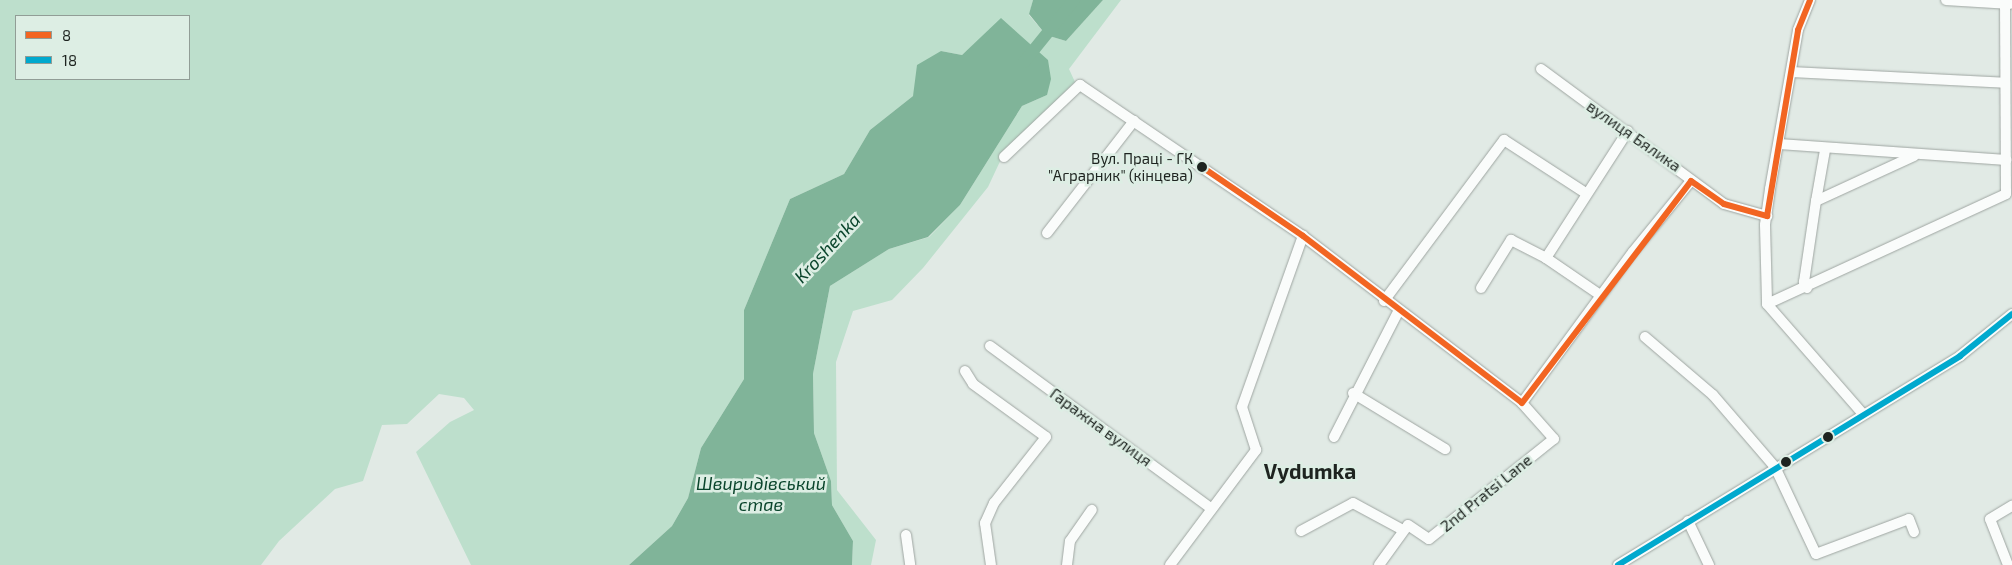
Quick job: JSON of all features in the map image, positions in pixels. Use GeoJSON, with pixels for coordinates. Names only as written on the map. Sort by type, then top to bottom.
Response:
{"type":"FeatureCollection","features":[{"type":"Feature","properties":{"kind":"street"},"geometry":{"type":"LineString","coordinates":[[1810,0],[1798,30],[1767,216],[1766,304],[1863,414]]}},
{"type":"Feature","properties":{"kind":"street"},"geometry":{"type":"LineString","coordinates":[[1766,304],[1807,288],[2001,199],[2006,194],[2009,4],[1946,0]]}},
{"type":"Feature","properties":{"kind":"street","name":"вулиця Бялика"},"geometry":{"type":"LineString","coordinates":[[1542,70],[1685,172],[1691,181],[1724,204],[1767,216]]}},
{"type":"Feature","properties":{"kind":"street"},"geometry":{"type":"LineString","coordinates":[[1791,72],[2007,77]]}},
{"type":"Feature","properties":{"kind":"street"},"geometry":{"type":"LineString","coordinates":[[1004,156],[1080,85],[1303,236],[1398,312],[1522,403],[1600,296],[1691,181]]}},
{"type":"Feature","properties":{"kind":"street"},"geometry":{"type":"LineString","coordinates":[[1047,233],[1134,121]]}},
{"type":"Feature","properties":{"kind":"street"},"geometry":{"type":"LineString","coordinates":[[1546,258],[1584,192],[1628,131]]}},
{"type":"Feature","properties":{"kind":"street"},"geometry":{"type":"LineString","coordinates":[[1384,300],[1504,140],[1584,192]]}},
{"type":"Feature","properties":{"kind":"street"},"geometry":{"type":"LineString","coordinates":[[1779,144],[1825,150],[2006,160]]}},
{"type":"Feature","properties":{"kind":"street"},"geometry":{"type":"LineString","coordinates":[[1807,288],[1804,282],[1825,150]]}},
{"type":"Feature","properties":{"kind":"street"},"geometry":{"type":"LineString","coordinates":[[1816,201],[1917,154]]}},
{"type":"Feature","properties":{"kind":"street"},"geometry":{"type":"LineString","coordinates":[[1170,565],[1256,450],[1242,407],[1303,236]]}},
{"type":"Feature","properties":{"kind":"street"},"geometry":{"type":"LineString","coordinates":[[1481,288],[1511,240],[1546,258],[1600,296]]}},
{"type":"Feature","properties":{"kind":"street"},"geometry":{"type":"LineString","coordinates":[[1334,437],[1352,393],[1398,312]]}},
{"type":"Feature","properties":{"kind":"street"},"geometry":{"type":"LineString","coordinates":[[1618,565],[1775,467],[1972,348],[2012,314]]}},
{"type":"Feature","properties":{"kind":"street"},"geometry":{"type":"LineString","coordinates":[[1645,337],[1713,395],[1775,467],[1816,554],[1910,519],[1914,532]]}},
{"type":"Feature","properties":{"kind":"street","name":"Гаражна вулиця"},"geometry":{"type":"LineString","coordinates":[[990,346],[1212,509]]}},
{"type":"Feature","properties":{"kind":"street"},"geometry":{"type":"LineString","coordinates":[[965,371],[973,384],[1046,437],[994,503],[985,523],[991,565]]}},
{"type":"Feature","properties":{"kind":"street"},"geometry":{"type":"LineString","coordinates":[[1352,393],[1445,450]]}},
{"type":"Feature","properties":{"kind":"street","name":"2nd Pratsi Lane"},"geometry":{"type":"LineString","coordinates":[[1403,530],[1408,526],[1430,539],[1554,439],[1522,403]]}},
{"type":"Feature","properties":{"kind":"street"},"geometry":{"type":"LineString","coordinates":[[1301,531],[1353,504],[1403,530],[1379,565]]}},
{"type":"Feature","properties":{"kind":"street"},"geometry":{"type":"LineString","coordinates":[[2008,565],[1990,519],[2012,506]]}},
{"type":"Feature","properties":{"kind":"street"},"geometry":{"type":"LineString","coordinates":[[1067,565],[1070,541],[1092,510]]}},
{"type":"Feature","properties":{"kind":"street"},"geometry":{"type":"LineString","coordinates":[[1688,522],[1709,565]]}},
{"type":"Feature","properties":{"kind":"street"},"geometry":{"type":"LineString","coordinates":[[906,535],[910,565]]}},
{"type":"Feature","properties":{"kind":"shaded area"},"geometry":{"type":"Polygon","coordinates":[[[0,0],[1033,0],[1029,15],[1046,35],[1066,41],[1103,0],[1121,0],[1069,69],[1075,82],[1003,155],[988,187],[923,268],[892,300],[853,311],[836,362],[837,490],[876,540],[871,565],[852,565],[853,541],[832,505],[831,481],[814,433],[813,374],[830,286],[889,249],[929,237],[960,205],[1022,106],[1047,95],[1002,19],[962,55],[941,51],[913,96],[870,130],[844,174],[790,199],[744,310],[744,379],[701,448],[688,498],[672,526],[629,565],[471,565],[416,452],[450,422],[474,410],[464,398],[439,394],[407,424],[382,425],[363,481],[335,489],[279,541],[261,565],[0,565],[0,0]]]}},
{"type":"Feature","properties":{"kind":"water"},"geometry":{"type":"Polygon","coordinates":[[[1033,0],[1103,0],[1066,41],[1046,35],[1029,14],[1033,0]]]}},
{"type":"Feature","properties":{"kind":"water","name":"Швиридівський став"},"geometry":{"type":"Polygon","coordinates":[[[1001,18],[1048,60],[1051,79],[1047,95],[1022,106],[960,205],[928,237],[889,249],[830,286],[813,374],[814,433],[831,481],[832,505],[853,541],[852,565],[629,565],[672,526],[688,498],[701,448],[744,379],[744,310],[790,199],[844,174],[870,130],[913,96],[917,65],[941,51],[962,55],[1001,18]]]}},
{"type":"Feature","properties":{"kind":"waterway","name":"Kroshenka"},"geometry":{"type":"LineString","coordinates":[[1024,62],[1074,0]]}},
{"type":"Feature","properties":{"kind":"transit line","name":"8"},"geometry":{"type":"LineString","coordinates":[[1767,216],[1798,30],[1810,0]]}},
{"type":"Feature","properties":{"kind":"transit line","name":"8"},"geometry":{"type":"LineString","coordinates":[[1202,167],[1303,236],[1522,403],[1691,181]]}},
{"type":"Feature","properties":{"kind":"transit line","name":"8"},"geometry":{"type":"LineString","coordinates":[[1691,181],[1724,204],[1767,216]]}},
{"type":"Feature","properties":{"kind":"transit line","name":"18"},"geometry":{"type":"LineString","coordinates":[[1618,565],[1960,356],[2012,314]]}},
{"type":"Feature","properties":{"kind":"place","name":"Вул. Праці - ГК \"Аграрник\" (кінцева)"},"geometry":{"type":"Point","coordinates":[1202,167]}},
{"type":"Feature","properties":{"kind":"district","name":"Vydumka"},"geometry":{"type":"Point","coordinates":[1310,471]}}]}
